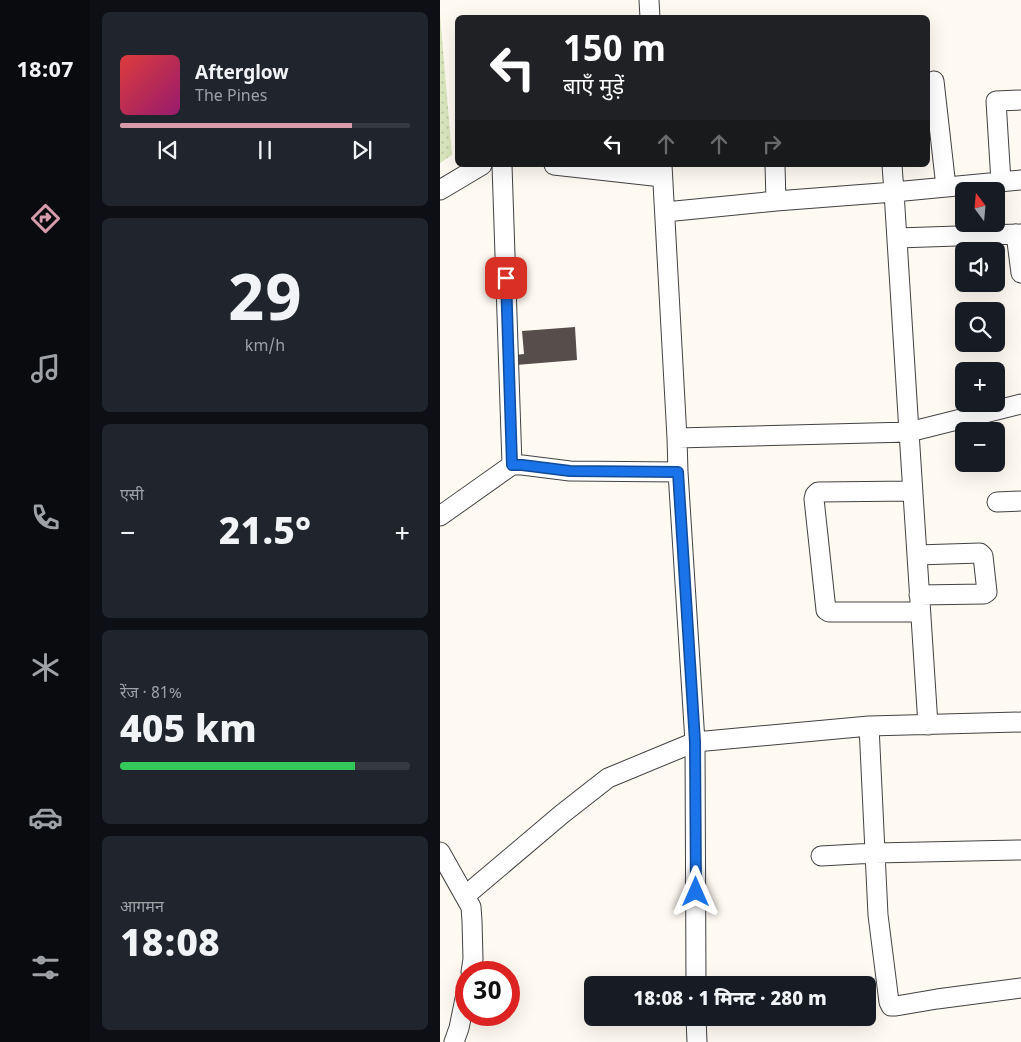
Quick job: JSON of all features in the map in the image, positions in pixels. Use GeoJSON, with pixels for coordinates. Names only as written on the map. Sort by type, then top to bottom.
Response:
{"type":"FeatureCollection","features":[{"type":"Feature","properties":{"kind":"street"},"geometry":{"type":"LineString","coordinates":[[649,0],[650,15]]}},
{"type":"Feature","properties":{"kind":"street"},"geometry":{"type":"LineString","coordinates":[[934,81],[946,187]]}},
{"type":"Feature","properties":{"kind":"street"},"geometry":{"type":"LineString","coordinates":[[1021,100],[996,101],[1001,182],[1021,180]]}},
{"type":"Feature","properties":{"kind":"street"},"geometry":{"type":"LineString","coordinates":[[440,190],[479,167]]}},
{"type":"Feature","properties":{"kind":"street"},"geometry":{"type":"LineString","coordinates":[[502,167],[512,465]]}},
{"type":"Feature","properties":{"kind":"street"},"geometry":{"type":"LineString","coordinates":[[590,167],[662,171],[695,742],[696,976]]}},
{"type":"Feature","properties":{"kind":"street"},"geometry":{"type":"LineString","coordinates":[[775,167],[776,201]]}},
{"type":"Feature","properties":{"kind":"street"},"geometry":{"type":"LineString","coordinates":[[892,167],[928,724]]}},
{"type":"Feature","properties":{"kind":"street"},"geometry":{"type":"LineString","coordinates":[[664,212],[955,186]]}},
{"type":"Feature","properties":{"kind":"street"},"geometry":{"type":"LineString","coordinates":[[897,238],[1019,234],[1021,273]]}},
{"type":"Feature","properties":{"kind":"street"},"geometry":{"type":"LineString","coordinates":[[677,438],[909,432],[1021,404]]}},
{"type":"Feature","properties":{"kind":"street"},"geometry":{"type":"LineString","coordinates":[[440,516],[512,465],[570,471],[678,472]]}},
{"type":"Feature","properties":{"kind":"street"},"geometry":{"type":"LineString","coordinates":[[913,491],[818,492],[815,495],[826,610],[829,612],[920,603],[987,592],[983,556],[980,552],[917,555]]}},
{"type":"Feature","properties":{"kind":"street"},"geometry":{"type":"LineString","coordinates":[[996,502],[1021,501]]}},
{"type":"Feature","properties":{"kind":"street"},"geometry":{"type":"LineString","coordinates":[[465,896],[562,814],[608,778],[695,742],[869,726],[1021,722]]}},
{"type":"Feature","properties":{"kind":"street"},"geometry":{"type":"LineString","coordinates":[[869,726],[878,915],[891,1006],[1021,988]]}},
{"type":"Feature","properties":{"kind":"street"},"geometry":{"type":"LineString","coordinates":[[821,856],[1021,850]]}},
{"type":"Feature","properties":{"kind":"street"},"geometry":{"type":"LineString","coordinates":[[440,852],[470,907],[473,961]]}},
{"type":"Feature","properties":{"kind":"street"},"geometry":{"type":"LineString","coordinates":[[454,1042],[459,1026]]}},
{"type":"Feature","properties":{"kind":"street"},"geometry":{"type":"LineString","coordinates":[[696,1026],[697,1042]]}},
{"type":"Feature","properties":{"kind":"green space"},"geometry":{"type":"Polygon","coordinates":[[[440,15],[452,155],[440,163],[440,15]]]}},
{"type":"Feature","properties":{"kind":"building"},"geometry":{"type":"Polygon","coordinates":[[[575,327],[577,360],[516,365],[515,355],[524,354],[522,331],[575,327]]]}},
{"type":"Feature","properties":{"kind":"route"},"geometry":{"type":"LineString","coordinates":[[506,278],[512,465],[570,471],[678,472],[695,742],[696,892]]}}]}
